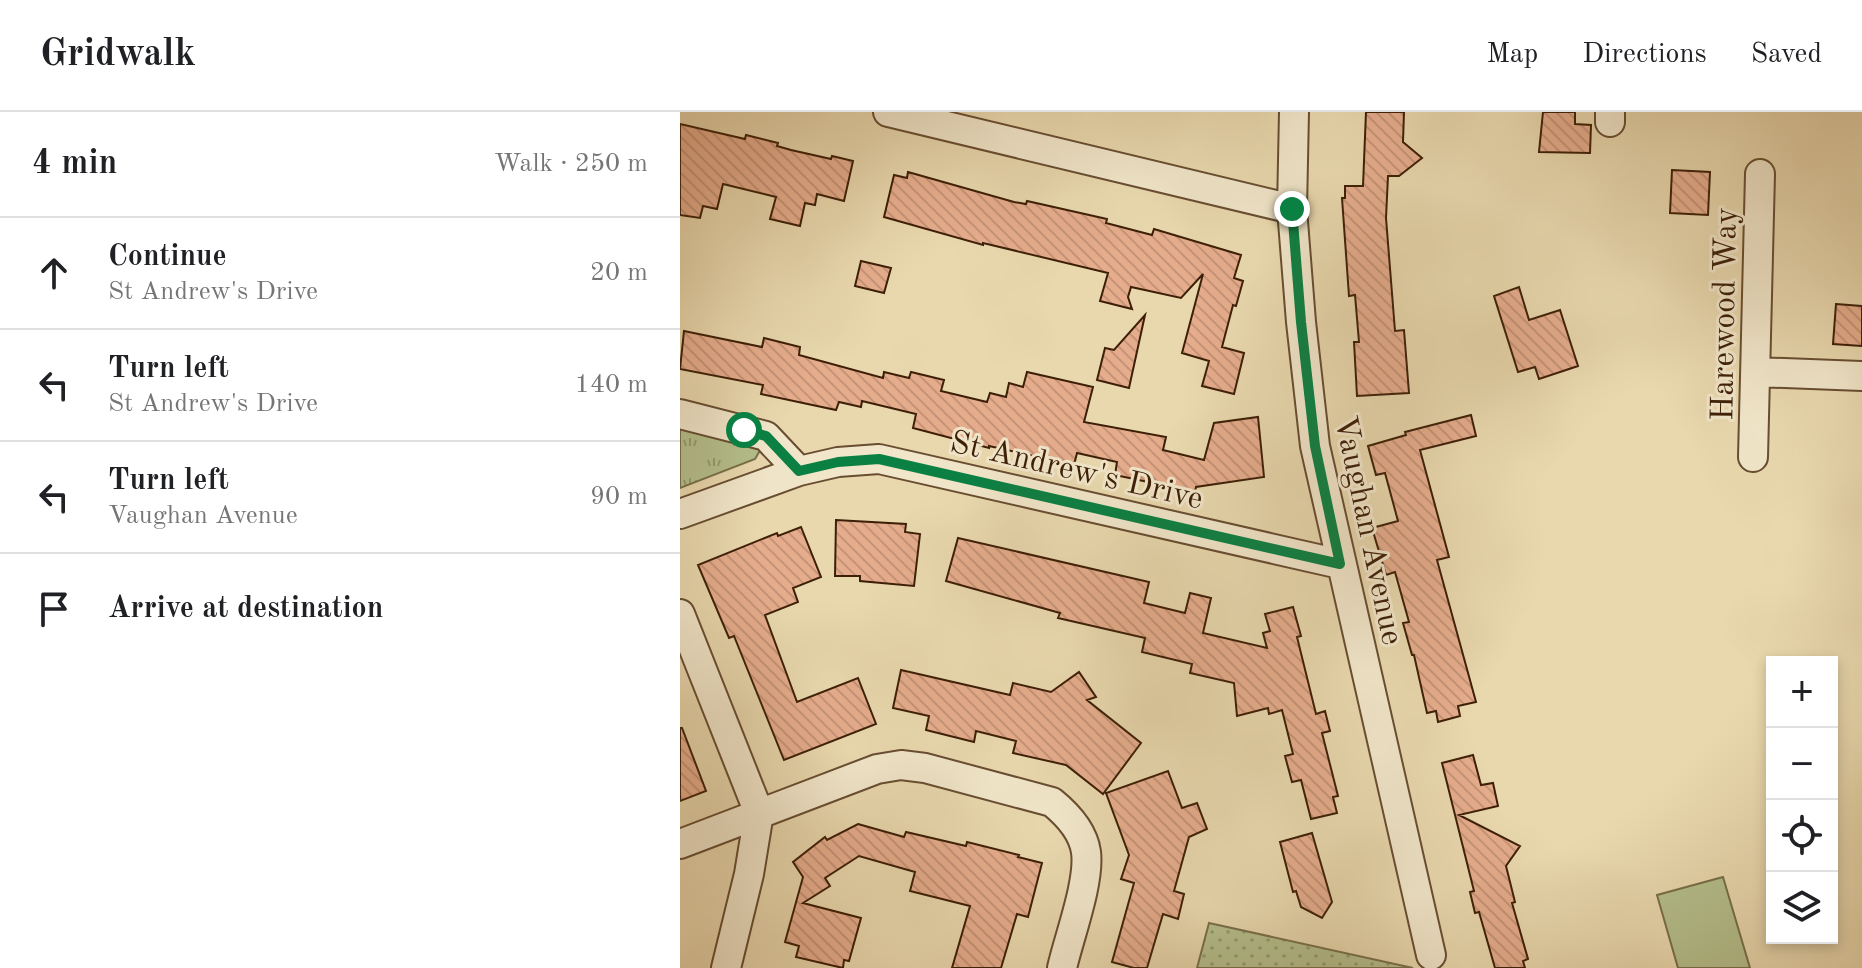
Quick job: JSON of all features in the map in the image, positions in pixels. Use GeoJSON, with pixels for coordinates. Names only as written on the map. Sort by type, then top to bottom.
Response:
{"type":"FeatureCollection","features":[{"type":"Feature","properties":{"kind":"street"},"geometry":{"type":"LineString","coordinates":[[888,112],[1292,209]]}},
{"type":"Feature","properties":{"kind":"street","name":"Vaughan Avenue"},"geometry":{"type":"LineString","coordinates":[[1294,112],[1292,209],[1315,446],[1431,955]]}},
{"type":"Feature","properties":{"kind":"street","name":"Harewood Way"},"geometry":{"type":"LineString","coordinates":[[1753,457],[1760,174]]}},
{"type":"Feature","properties":{"kind":"street"},"geometry":{"type":"LineString","coordinates":[[1756,372],[1862,376]]}},
{"type":"Feature","properties":{"kind":"street"},"geometry":{"type":"LineString","coordinates":[[680,414],[766,436],[799,471]]}},
{"type":"Feature","properties":{"kind":"street","name":"St Andrew's Drive"},"geometry":{"type":"LineString","coordinates":[[680,514],[799,471],[838,462],[879,459],[1340,564]]}},
{"type":"Feature","properties":{"kind":"street"},"geometry":{"type":"LineString","coordinates":[[680,614],[759,813],[749,874],[726,968]]}},
{"type":"Feature","properties":{"kind":"street"},"geometry":{"type":"LineString","coordinates":[[680,844],[877,769],[901,765],[925,768],[1052,802],[1067,814],[1078,830],[1086,851],[1086,874],[1062,968]]}},
{"type":"Feature","properties":{"kind":"green space"},"geometry":{"type":"Polygon","coordinates":[[[680,424],[762,447],[755,459],[680,488],[680,424]]]}},
{"type":"Feature","properties":{"kind":"green space"},"geometry":{"type":"Polygon","coordinates":[[[1723,877],[1750,968],[1678,968],[1657,895],[1723,877]]]}},
{"type":"Feature","properties":{"kind":"green space"},"geometry":{"type":"Polygon","coordinates":[[[1209,923],[1413,968],[1197,968],[1209,923]]]}},
{"type":"Feature","properties":{"kind":"building"},"geometry":{"type":"Polygon","coordinates":[[[1366,112],[1404,112],[1403,142],[1422,158],[1399,176],[1388,176],[1386,218],[1395,331],[1404,330],[1409,393],[1357,396],[1354,342],[1359,342],[1355,295],[1349,296],[1342,198],[1345,198],[1345,186],[1363,186],[1366,112]]]}},
{"type":"Feature","properties":{"kind":"building"},"geometry":{"type":"Polygon","coordinates":[[[1543,112],[1575,112],[1575,124],[1591,125],[1590,153],[1539,152],[1543,112]]]}},
{"type":"Feature","properties":{"kind":"building"},"geometry":{"type":"Polygon","coordinates":[[[680,124],[745,139],[746,135],[778,143],[777,146],[791,150],[853,161],[844,201],[817,194],[815,205],[805,203],[800,226],[770,219],[776,197],[723,184],[717,209],[703,206],[700,218],[680,215],[680,124]]]}},
{"type":"Feature","properties":{"kind":"building"},"geometry":{"type":"Polygon","coordinates":[[[1672,170],[1710,172],[1708,215],[1670,213],[1672,170]]]}},
{"type":"Feature","properties":{"kind":"building"},"geometry":{"type":"Polygon","coordinates":[[[908,172],[1014,202],[1026,204],[1027,201],[1107,219],[1106,223],[1152,235],[1154,229],[1241,255],[1234,278],[1243,281],[1222,347],[1244,353],[1234,394],[1202,386],[1209,361],[1182,353],[1203,274],[1181,298],[1131,287],[1128,297],[1132,309],[1100,301],[1108,273],[983,245],[884,217],[894,175],[907,178],[908,172]]]}},
{"type":"Feature","properties":{"kind":"building"},"geometry":{"type":"Polygon","coordinates":[[[861,261],[891,268],[884,293],[855,286],[861,261]]]}},
{"type":"Feature","properties":{"kind":"building"},"geometry":{"type":"Polygon","coordinates":[[[1519,287],[1529,320],[1560,310],[1578,366],[1539,379],[1535,367],[1518,372],[1494,296],[1519,287]]]}},
{"type":"Feature","properties":{"kind":"building"},"geometry":{"type":"Polygon","coordinates":[[[1836,304],[1862,306],[1862,346],[1833,344],[1836,304]]]}},
{"type":"Feature","properties":{"kind":"building"},"geometry":{"type":"Polygon","coordinates":[[[1145,315],[1129,388],[1097,380],[1105,348],[1114,350],[1145,315]]]}},
{"type":"Feature","properties":{"kind":"building"},"geometry":{"type":"Polygon","coordinates":[[[684,331],[762,347],[764,338],[800,347],[799,355],[883,378],[884,372],[909,378],[911,372],[944,380],[941,391],[987,402],[990,393],[1006,397],[1009,383],[1023,387],[1027,372],[1093,387],[1084,422],[1166,437],[1163,450],[1204,460],[1214,423],[1258,417],[1264,477],[1196,487],[1195,492],[1115,475],[1117,462],[1077,453],[1074,465],[989,448],[913,428],[916,414],[862,401],[861,407],[839,402],[836,410],[761,394],[763,385],[680,369],[684,331]]]}},
{"type":"Feature","properties":{"kind":"building"},"geometry":{"type":"Polygon","coordinates":[[[1471,415],[1476,436],[1420,450],[1449,557],[1437,560],[1476,702],[1458,706],[1460,716],[1438,722],[1436,711],[1427,713],[1403,623],[1409,622],[1395,572],[1386,575],[1372,528],[1398,521],[1385,473],[1376,475],[1368,446],[1406,435],[1405,432],[1471,415]]]}},
{"type":"Feature","properties":{"kind":"building"},"geometry":{"type":"Polygon","coordinates":[[[836,520],[906,524],[905,532],[920,534],[914,586],[860,581],[860,576],[835,576],[836,520]]]}},
{"type":"Feature","properties":{"kind":"building"},"geometry":{"type":"Polygon","coordinates":[[[801,527],[821,577],[793,588],[798,602],[765,615],[797,702],[858,678],[876,724],[784,760],[734,636],[729,638],[698,565],[777,533],[778,536],[801,527]]]}},
{"type":"Feature","properties":{"kind":"building"},"geometry":{"type":"Polygon","coordinates":[[[958,538],[1149,582],[1144,603],[1185,613],[1190,593],[1211,598],[1203,633],[1267,648],[1263,633],[1270,631],[1265,614],[1293,607],[1316,714],[1325,711],[1330,731],[1322,733],[1338,796],[1333,797],[1337,813],[1311,819],[1301,780],[1292,782],[1285,756],[1293,754],[1282,710],[1269,714],[1268,708],[1237,716],[1234,683],[1190,673],[1192,664],[1142,652],[1145,638],[1058,618],[1060,613],[946,581],[958,538]]]}},
{"type":"Feature","properties":{"kind":"building"},"geometry":{"type":"Polygon","coordinates":[[[901,670],[1010,695],[1013,683],[1051,692],[1079,672],[1096,697],[1087,700],[1141,743],[1103,794],[1066,765],[1013,753],[1016,741],[976,731],[974,742],[926,730],[929,716],[893,708],[901,670]]]}},
{"type":"Feature","properties":{"kind":"building"},"geometry":{"type":"Polygon","coordinates":[[[680,728],[706,791],[680,801],[680,728]]]}},
{"type":"Feature","properties":{"kind":"building"},"geometry":{"type":"Polygon","coordinates":[[[1473,755],[1481,785],[1493,783],[1498,806],[1459,815],[1520,846],[1506,866],[1515,902],[1512,903],[1528,959],[1523,961],[1525,968],[1495,968],[1479,912],[1475,913],[1470,892],[1474,891],[1442,763],[1473,755]]]}},
{"type":"Feature","properties":{"kind":"building"},"geometry":{"type":"Polygon","coordinates":[[[1168,771],[1182,808],[1197,803],[1207,829],[1189,837],[1174,891],[1184,894],[1178,919],[1163,914],[1147,968],[1134,968],[1112,962],[1134,883],[1121,879],[1129,855],[1106,793],[1168,771]]]}},
{"type":"Feature","properties":{"kind":"building"},"geometry":{"type":"Polygon","coordinates":[[[858,824],[904,837],[906,832],[966,846],[967,842],[1042,863],[1028,917],[1017,914],[1001,968],[952,968],[970,906],[910,891],[915,872],[859,856],[825,878],[830,886],[803,903],[861,918],[849,961],[844,960],[843,968],[796,957],[799,946],[785,942],[803,877],[793,862],[825,837],[827,840],[858,824]]]}},
{"type":"Feature","properties":{"kind":"building"},"geometry":{"type":"Polygon","coordinates":[[[1312,833],[1332,902],[1322,918],[1301,907],[1296,891],[1293,892],[1280,842],[1312,833]]]}},
{"type":"Feature","properties":{"kind":"route"},"geometry":{"type":"LineString","coordinates":[[744,430],[766,436],[799,471],[838,462],[879,459],[1340,564],[1315,446],[1292,209]]}}]}
